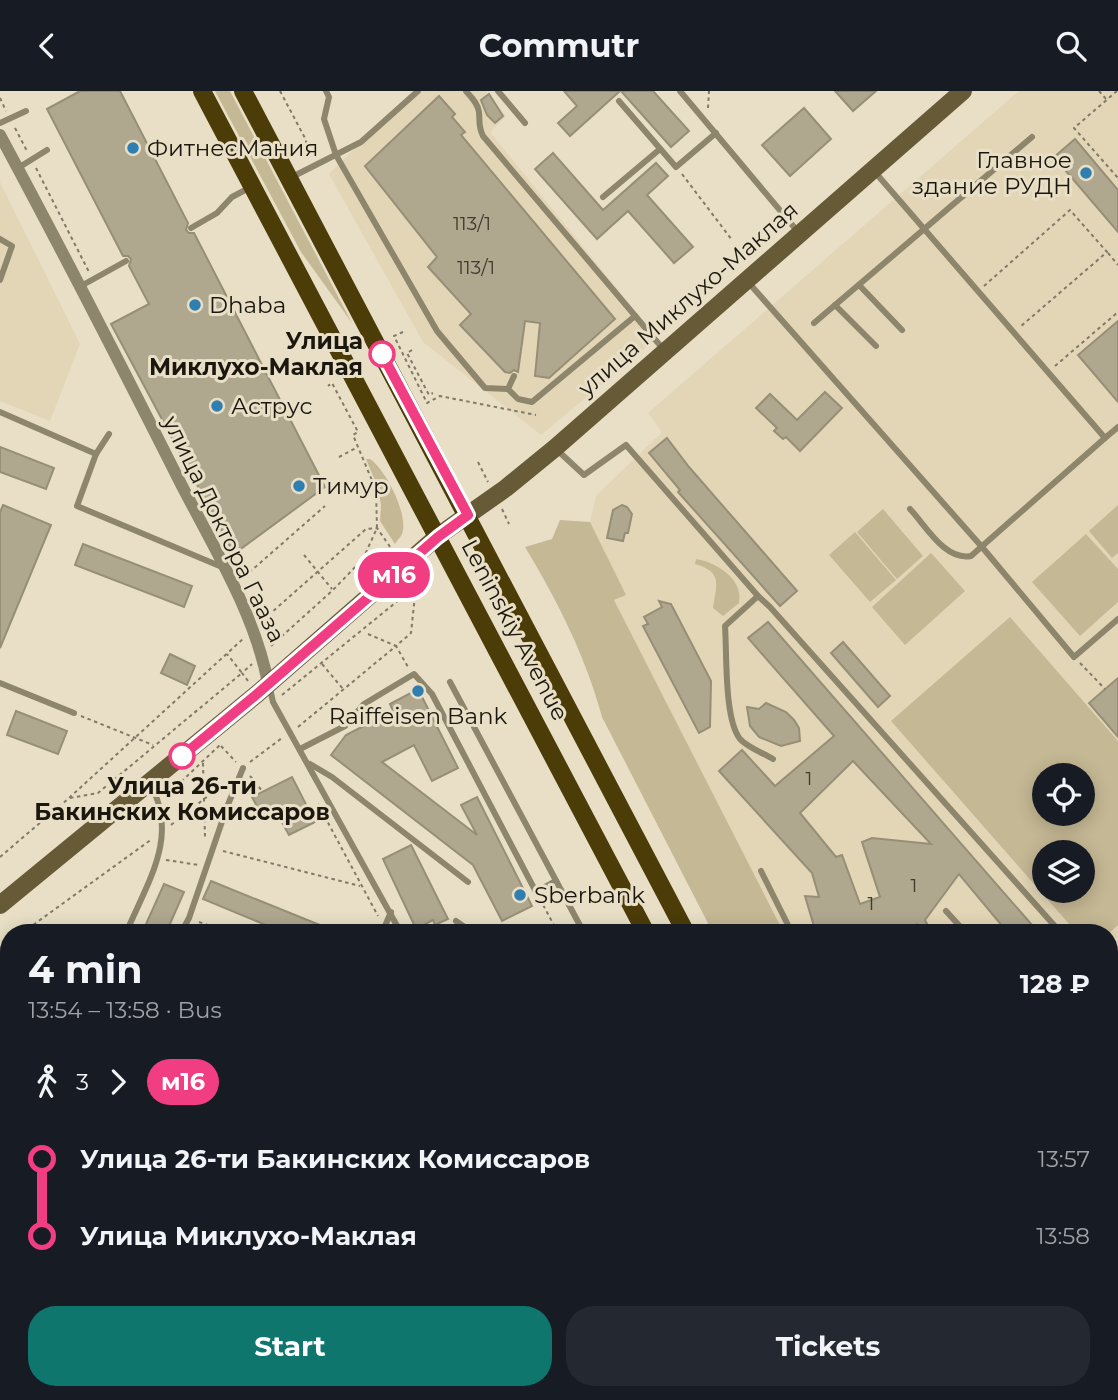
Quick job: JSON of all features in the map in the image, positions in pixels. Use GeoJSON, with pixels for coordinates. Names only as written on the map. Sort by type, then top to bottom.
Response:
{"type":"FeatureCollection","features":[{"type":"Feature","properties":{"kind":"main road","name":"Leninskiy Avenue"},"geometry":{"type":"LineString","coordinates":[[202,91],[641,924]]}},
{"type":"Feature","properties":{"kind":"main road","name":"Leninskiy Avenue"},"geometry":{"type":"LineString","coordinates":[[243,91],[682,924]]}},
{"type":"Feature","properties":{"kind":"main road","name":"улица Миклухо-Маклая"},"geometry":{"type":"LineString","coordinates":[[438,537],[506,488],[555,448],[963,91]]}},
{"type":"Feature","properties":{"kind":"main road"},"geometry":{"type":"LineString","coordinates":[[0,905],[266,693],[438,537]]}},
{"type":"Feature","properties":{"kind":"street","name":"улица Доктора Гааза"},"geometry":{"type":"LineString","coordinates":[[0,135],[87,283],[224,568],[263,653],[266,693]]}},
{"type":"Feature","properties":{"kind":"lane"},"geometry":{"type":"LineString","coordinates":[[337,91],[327,94],[324,119],[336,155],[437,331],[485,388],[508,389],[518,399],[532,402],[635,316]]}},
{"type":"Feature","properties":{"kind":"lane"},"geometry":{"type":"LineString","coordinates":[[288,179],[361,142],[418,91]]}},
{"type":"Feature","properties":{"kind":"lane"},"geometry":{"type":"LineString","coordinates":[[466,91],[477,103],[480,112],[478,127],[483,136],[665,352]]}},
{"type":"Feature","properties":{"kind":"lane"},"geometry":{"type":"LineString","coordinates":[[498,91],[525,123]]}},
{"type":"Feature","properties":{"kind":"lane"},"geometry":{"type":"LineString","coordinates":[[680,91],[800,234]]}},
{"type":"Feature","properties":{"kind":"lane"},"geometry":{"type":"LineString","coordinates":[[619,101],[676,167],[716,133]]}},
{"type":"Feature","properties":{"kind":"lane"},"geometry":{"type":"LineString","coordinates":[[0,123],[26,111]]}},
{"type":"Feature","properties":{"kind":"lane"},"geometry":{"type":"LineString","coordinates":[[814,323],[1032,137]]}},
{"type":"Feature","properties":{"kind":"lane"},"geometry":{"type":"LineString","coordinates":[[603,197],[660,149]]}},
{"type":"Feature","properties":{"kind":"lane"},"geometry":{"type":"LineString","coordinates":[[18,168],[47,151]]}},
{"type":"Feature","properties":{"kind":"lane"},"geometry":{"type":"LineString","coordinates":[[873,169],[1105,437]]}},
{"type":"Feature","properties":{"kind":"lane"},"geometry":{"type":"LineString","coordinates":[[191,228],[217,212],[232,197],[253,186]]}},
{"type":"Feature","properties":{"kind":"lane"},"geometry":{"type":"LineString","coordinates":[[0,239],[12,246],[0,280]]}},
{"type":"Feature","properties":{"kind":"lane"},"geometry":{"type":"LineString","coordinates":[[87,283],[126,261]]}},
{"type":"Feature","properties":{"kind":"lane"},"geometry":{"type":"LineString","coordinates":[[747,281],[982,547],[1074,657],[1118,619]]}},
{"type":"Feature","properties":{"kind":"lane"},"geometry":{"type":"LineString","coordinates":[[859,285],[902,330]]}},
{"type":"Feature","properties":{"kind":"lane"},"geometry":{"type":"LineString","coordinates":[[835,305],[876,347]]}},
{"type":"Feature","properties":{"kind":"lane"},"geometry":{"type":"LineString","coordinates":[[508,389],[514,376]]}},
{"type":"Feature","properties":{"kind":"lane"},"geometry":{"type":"LineString","coordinates":[[0,412],[96,454]]}},
{"type":"Feature","properties":{"kind":"lane"},"geometry":{"type":"LineString","coordinates":[[910,509],[954,555],[962,558],[971,556],[1118,427]]}},
{"type":"Feature","properties":{"kind":"lane"},"geometry":{"type":"LineString","coordinates":[[109,434],[96,454],[77,506],[224,568]]}},
{"type":"Feature","properties":{"kind":"lane"},"geometry":{"type":"LineString","coordinates":[[555,448],[584,475],[626,445],[1053,924]]}},
{"type":"Feature","properties":{"kind":"lane"},"geometry":{"type":"LineString","coordinates":[[758,596],[725,626],[729,697],[733,727],[742,741],[772,759]]}},
{"type":"Feature","properties":{"kind":"lane"},"geometry":{"type":"LineString","coordinates":[[300,749],[345,726],[364,704],[414,674],[432,694],[536,892],[556,881]]}},
{"type":"Feature","properties":{"kind":"lane"},"geometry":{"type":"LineString","coordinates":[[450,682],[579,924]]}},
{"type":"Feature","properties":{"kind":"lane"},"geometry":{"type":"LineString","coordinates":[[0,683],[74,713]]}},
{"type":"Feature","properties":{"kind":"lane"},"geometry":{"type":"LineString","coordinates":[[266,693],[397,924]]}},
{"type":"Feature","properties":{"kind":"lane"},"geometry":{"type":"LineString","coordinates":[[307,762],[332,777],[468,883]]}},
{"type":"Feature","properties":{"kind":"lane"},"geometry":{"type":"LineString","coordinates":[[186,924],[243,768]]}},
{"type":"Feature","properties":{"kind":"lane"},"geometry":{"type":"LineString","coordinates":[[130,924],[158,859],[164,830],[160,801],[150,783]]}},
{"type":"Feature","properties":{"kind":"lane"},"geometry":{"type":"LineString","coordinates":[[761,871],[788,924]]}},
{"type":"Feature","properties":{"kind":"lane"},"geometry":{"type":"LineString","coordinates":[[946,911],[958,924]]}},
{"type":"Feature","properties":{"kind":"lane"},"geometry":{"type":"LineString","coordinates":[[386,924],[391,912]]}},
{"type":"Feature","properties":{"kind":"lane"},"geometry":{"type":"LineString","coordinates":[[456,921],[460,924]]}},
{"type":"Feature","properties":{"kind":"path"},"geometry":{"type":"LineString","coordinates":[[280,91],[306,140],[308,169]]}},
{"type":"Feature","properties":{"kind":"path"},"geometry":{"type":"LineString","coordinates":[[708,123],[709,91]]}},
{"type":"Feature","properties":{"kind":"path"},"geometry":{"type":"LineString","coordinates":[[1099,91],[1107,100]]}},
{"type":"Feature","properties":{"kind":"path"},"geometry":{"type":"LineString","coordinates":[[1117,91],[1074,128],[1118,178]]}},
{"type":"Feature","properties":{"kind":"path"},"geometry":{"type":"LineString","coordinates":[[0,98],[32,160],[87,283]]}},
{"type":"Feature","properties":{"kind":"path"},"geometry":{"type":"LineString","coordinates":[[676,167],[732,240]]}},
{"type":"Feature","properties":{"kind":"path"},"geometry":{"type":"LineString","coordinates":[[978,291],[1070,210],[1118,265]]}},
{"type":"Feature","properties":{"kind":"path"},"geometry":{"type":"LineString","coordinates":[[1014,333],[1107,252]]}},
{"type":"Feature","properties":{"kind":"path"},"geometry":{"type":"LineString","coordinates":[[1049,372],[1118,312]]}},
{"type":"Feature","properties":{"kind":"path"},"geometry":{"type":"LineString","coordinates":[[403,332],[394,337],[427,403],[440,396],[536,415]]}},
{"type":"Feature","properties":{"kind":"path"},"geometry":{"type":"LineString","coordinates":[[412,351],[407,353],[429,395],[433,393]]}},
{"type":"Feature","properties":{"kind":"path"},"geometry":{"type":"LineString","coordinates":[[69,798],[98,793],[242,673],[333,590],[363,558],[377,529],[376,490],[352,435],[358,432],[332,383],[328,386]]}},
{"type":"Feature","properties":{"kind":"path"},"geometry":{"type":"LineString","coordinates":[[339,457],[357,448]]}},
{"type":"Feature","properties":{"kind":"path"},"geometry":{"type":"LineString","coordinates":[[238,580],[325,506]]}},
{"type":"Feature","properties":{"kind":"path"},"geometry":{"type":"LineString","coordinates":[[0,857],[136,738],[317,570],[366,529],[377,529]]}},
{"type":"Feature","properties":{"kind":"path"},"geometry":{"type":"LineString","coordinates":[[35,924],[203,801],[411,633],[416,586],[414,577],[377,529]]}},
{"type":"Feature","properties":{"kind":"path"},"geometry":{"type":"LineString","coordinates":[[304,555],[333,590]]}},
{"type":"Feature","properties":{"kind":"path"},"geometry":{"type":"LineString","coordinates":[[227,653],[242,673],[266,693],[322,664],[416,586]]}},
{"type":"Feature","properties":{"kind":"path"},"geometry":{"type":"LineString","coordinates":[[368,634],[396,646],[414,674]]}},
{"type":"Feature","properties":{"kind":"path"},"geometry":{"type":"LineString","coordinates":[[1074,657],[1105,689]]}},
{"type":"Feature","properties":{"kind":"path"},"geometry":{"type":"LineString","coordinates":[[322,664],[344,689]]}},
{"type":"Feature","properties":{"kind":"path"},"geometry":{"type":"LineString","coordinates":[[74,713],[153,745]]}},
{"type":"Feature","properties":{"kind":"path"},"geometry":{"type":"LineString","coordinates":[[160,801],[229,737]]}},
{"type":"Feature","properties":{"kind":"path"},"geometry":{"type":"LineString","coordinates":[[203,762],[205,840]]}},
{"type":"Feature","properties":{"kind":"path"},"geometry":{"type":"LineString","coordinates":[[318,804],[380,924]]}},
{"type":"Feature","properties":{"kind":"path"},"geometry":{"type":"LineString","coordinates":[[214,849],[361,886]]}},
{"type":"Feature","properties":{"kind":"path"},"geometry":{"type":"LineString","coordinates":[[158,859],[207,867]]}},
{"type":"Feature","properties":{"kind":"path"},"geometry":{"type":"LineString","coordinates":[[536,892],[553,924]]}},
{"type":"Feature","properties":{"kind":"path"},"geometry":{"type":"LineString","coordinates":[[189,918],[206,924]]}},
{"type":"Feature","properties":{"kind":"shaded area"},"geometry":{"type":"Polygon","coordinates":[[[215,91],[230,91],[352,323],[301,252],[215,91]]]}},
{"type":"Feature","properties":{"kind":"shaded area"},"geometry":{"type":"Polygon","coordinates":[[[413,91],[485,91],[506,116],[490,132],[657,338],[541,435],[423,342],[329,174],[413,91]]]}},
{"type":"Feature","properties":{"kind":"shaded area"},"geometry":{"type":"Polygon","coordinates":[[[1019,91],[1118,91],[1118,924],[779,924],[614,600],[625,595],[590,522],[596,496],[662,432],[648,413],[1019,91]]]}},
{"type":"Feature","properties":{"kind":"shaded area"},"geometry":{"type":"Polygon","coordinates":[[[0,182],[80,344],[50,421],[0,401],[0,182]]]}},
{"type":"Feature","properties":{"kind":"shaded area"},"geometry":{"type":"Polygon","coordinates":[[[366,459],[370,459],[383,473],[395,493],[403,526],[402,534],[395,544],[380,521],[378,488],[366,459]]]}},
{"type":"Feature","properties":{"kind":"shaded area"},"geometry":{"type":"Polygon","coordinates":[[[1118,505],[1118,553],[1112,558],[1089,531],[1118,505]]]}},
{"type":"Feature","properties":{"kind":"shaded area"},"geometry":{"type":"Polygon","coordinates":[[[883,509],[923,556],[897,579],[857,532],[883,509]]]}},
{"type":"Feature","properties":{"kind":"shaded area"},"geometry":{"type":"Polygon","coordinates":[[[560,520],[590,522],[626,595],[614,600],[779,924],[708,924],[602,717],[570,629],[525,547],[552,539],[560,520]]]}},
{"type":"Feature","properties":{"kind":"shaded area"},"geometry":{"type":"Polygon","coordinates":[[[855,532],[896,580],[870,602],[829,555],[855,532]]]}},
{"type":"Feature","properties":{"kind":"shaded area"},"geometry":{"type":"Polygon","coordinates":[[[1086,534],[1118,569],[1118,602],[1080,636],[1032,582],[1086,534]]]}},
{"type":"Feature","properties":{"kind":"shaded area"},"geometry":{"type":"Polygon","coordinates":[[[931,553],[965,591],[905,645],[872,607],[931,553]]]}},
{"type":"Feature","properties":{"kind":"shaded area"},"geometry":{"type":"Polygon","coordinates":[[[696,559],[720,568],[737,586],[739,603],[723,616],[713,608],[716,587],[714,576],[704,567],[695,564],[696,559]]]}},
{"type":"Feature","properties":{"kind":"shaded area"},"geometry":{"type":"Polygon","coordinates":[[[1010,617],[1118,741],[1118,924],[1069,924],[1051,903],[1095,903],[1095,840],[1032,840],[1032,882],[891,721],[1010,617]]]}},
{"type":"Feature","properties":{"kind":"building"},"geometry":{"type":"Polygon","coordinates":[[[80,91],[120,91],[188,223],[186,230],[194,233],[325,487],[234,554],[111,324],[149,304],[129,266],[131,259],[123,256],[47,109],[80,91]]]}},
{"type":"Feature","properties":{"kind":"building"},"geometry":{"type":"Polygon","coordinates":[[[564,91],[620,91],[570,136],[558,123],[577,106],[564,91]]]}},
{"type":"Feature","properties":{"kind":"building"},"geometry":{"type":"Polygon","coordinates":[[[621,91],[653,91],[689,131],[671,147],[621,91]]]}},
{"type":"Feature","properties":{"kind":"building"},"geometry":{"type":"Polygon","coordinates":[[[835,91],[876,91],[853,111],[835,91]]]}},
{"type":"Feature","properties":{"kind":"building"},"geometry":{"type":"Polygon","coordinates":[[[489,94],[503,116],[495,123],[487,115],[481,100],[489,94]]]}},
{"type":"Feature","properties":{"kind":"building"},"geometry":{"type":"Polygon","coordinates":[[[439,96],[455,114],[452,117],[465,132],[461,135],[615,319],[549,378],[535,376],[540,323],[525,321],[518,372],[514,370],[510,373],[505,372],[460,325],[471,314],[428,267],[437,257],[365,166],[439,96]]]}},
{"type":"Feature","properties":{"kind":"building"},"geometry":{"type":"Polygon","coordinates":[[[804,108],[831,139],[790,176],[762,145],[804,108]]]}},
{"type":"Feature","properties":{"kind":"building","name":"Главное здание РУДН"},"geometry":{"type":"Polygon","coordinates":[[[1075,139],[1118,190],[1118,232],[1054,157],[1075,139]]]}},
{"type":"Feature","properties":{"kind":"building"},"geometry":{"type":"Polygon","coordinates":[[[553,153],[603,210],[656,163],[668,176],[647,195],[693,247],[674,263],[628,211],[597,239],[535,169],[553,153]]]}},
{"type":"Feature","properties":{"kind":"building"},"geometry":{"type":"Polygon","coordinates":[[[1118,321],[1118,402],[1078,355],[1118,321]]]}},
{"type":"Feature","properties":{"kind":"building"},"geometry":{"type":"Polygon","coordinates":[[[825,392],[842,408],[800,451],[786,437],[783,439],[774,431],[777,428],[756,408],[770,394],[797,420],[825,392]]]}},
{"type":"Feature","properties":{"kind":"building"},"geometry":{"type":"Polygon","coordinates":[[[667,438],[797,591],[780,606],[678,492],[680,490],[649,453],[667,438]]]}},
{"type":"Feature","properties":{"kind":"building"},"geometry":{"type":"Polygon","coordinates":[[[0,447],[54,468],[46,489],[0,472],[0,447]]]}},
{"type":"Feature","properties":{"kind":"building"},"geometry":{"type":"Polygon","coordinates":[[[3,505],[51,525],[0,648],[0,512],[3,505]]]}},
{"type":"Feature","properties":{"kind":"building"},"geometry":{"type":"Polygon","coordinates":[[[622,505],[632,514],[628,533],[625,533],[623,541],[607,538],[613,510],[622,505]]]}},
{"type":"Feature","properties":{"kind":"building"},"geometry":{"type":"Polygon","coordinates":[[[83,544],[192,586],[184,607],[75,565],[83,544]]]}},
{"type":"Feature","properties":{"kind":"building"},"geometry":{"type":"Polygon","coordinates":[[[659,601],[671,604],[711,681],[710,727],[699,733],[643,626],[648,624],[644,617],[662,607],[659,601]]]}},
{"type":"Feature","properties":{"kind":"building"},"geometry":{"type":"Polygon","coordinates":[[[768,622],[1031,924],[1001,924],[959,874],[925,920],[927,924],[813,924],[805,896],[819,897],[812,873],[719,771],[742,750],[775,786],[834,736],[748,638],[768,622]],[[853,761],[800,813],[836,857],[842,855],[860,904],[880,897],[862,842],[872,838],[931,844],[853,761]]]}},
{"type":"Feature","properties":{"kind":"building"},"geometry":{"type":"Polygon","coordinates":[[[843,642],[890,696],[878,707],[831,653],[843,642]]]}},
{"type":"Feature","properties":{"kind":"building"},"geometry":{"type":"Polygon","coordinates":[[[170,654],[195,666],[187,685],[161,673],[170,654]]]}},
{"type":"Feature","properties":{"kind":"building"},"geometry":{"type":"Polygon","coordinates":[[[1118,678],[1118,737],[1089,703],[1118,678]]]}},
{"type":"Feature","properties":{"kind":"building"},"geometry":{"type":"Polygon","coordinates":[[[418,689],[458,768],[432,781],[414,745],[382,762],[477,835],[461,805],[477,797],[532,906],[502,921],[473,865],[331,755],[346,735],[393,711],[390,704],[418,689]]]}},
{"type":"Feature","properties":{"kind":"building"},"geometry":{"type":"Polygon","coordinates":[[[766,703],[786,712],[794,720],[799,728],[800,741],[781,746],[759,737],[750,726],[747,707],[759,709],[766,703]]]}},
{"type":"Feature","properties":{"kind":"building"},"geometry":{"type":"Polygon","coordinates":[[[16,711],[67,731],[58,754],[7,735],[16,711]]]}},
{"type":"Feature","properties":{"kind":"building"},"geometry":{"type":"Polygon","coordinates":[[[292,777],[315,822],[289,835],[278,815],[265,822],[252,797],[292,777]]]}},
{"type":"Feature","properties":{"kind":"building"},"geometry":{"type":"Polygon","coordinates":[[[411,845],[448,919],[437,924],[433,920],[425,924],[414,924],[383,859],[411,845]]]}},
{"type":"Feature","properties":{"kind":"building"},"geometry":{"type":"Polygon","coordinates":[[[211,881],[317,924],[263,924],[203,899],[211,881]]]}},
{"type":"Feature","properties":{"kind":"building"},"geometry":{"type":"Polygon","coordinates":[[[164,884],[184,892],[170,924],[146,924],[164,884]]]}},
{"type":"Feature","properties":{"kind":"bus line","name":"м16"},"geometry":{"type":"LineString","coordinates":[[182,756],[438,537],[468,515],[382,354]]}},
{"type":"Feature","properties":{"kind":"place","name":"ФитнесМания"},"geometry":{"type":"Point","coordinates":[133,148]}},
{"type":"Feature","properties":{"kind":"place","name":"Главное здание РУДН"},"geometry":{"type":"Point","coordinates":[1086,173]}},
{"type":"Feature","properties":{"kind":"place","name":"Dhaba"},"geometry":{"type":"Point","coordinates":[195,305]}},
{"type":"Feature","properties":{"kind":"place","name":"Улица Миклухо-Маклая"},"geometry":{"type":"Point","coordinates":[382,354]}},
{"type":"Feature","properties":{"kind":"place","name":"Аструс"},"geometry":{"type":"Point","coordinates":[217,406]}},
{"type":"Feature","properties":{"kind":"place","name":"Тимур"},"geometry":{"type":"Point","coordinates":[299,486]}},
{"type":"Feature","properties":{"kind":"place","name":"Raiffeisen Bank"},"geometry":{"type":"Point","coordinates":[418,691]}},
{"type":"Feature","properties":{"kind":"place","name":"Улица 26-ти Бакинских Комиссаров"},"geometry":{"type":"Point","coordinates":[182,756]}},
{"type":"Feature","properties":{"kind":"place","name":"Sberbank"},"geometry":{"type":"Point","coordinates":[520,895]}}]}
